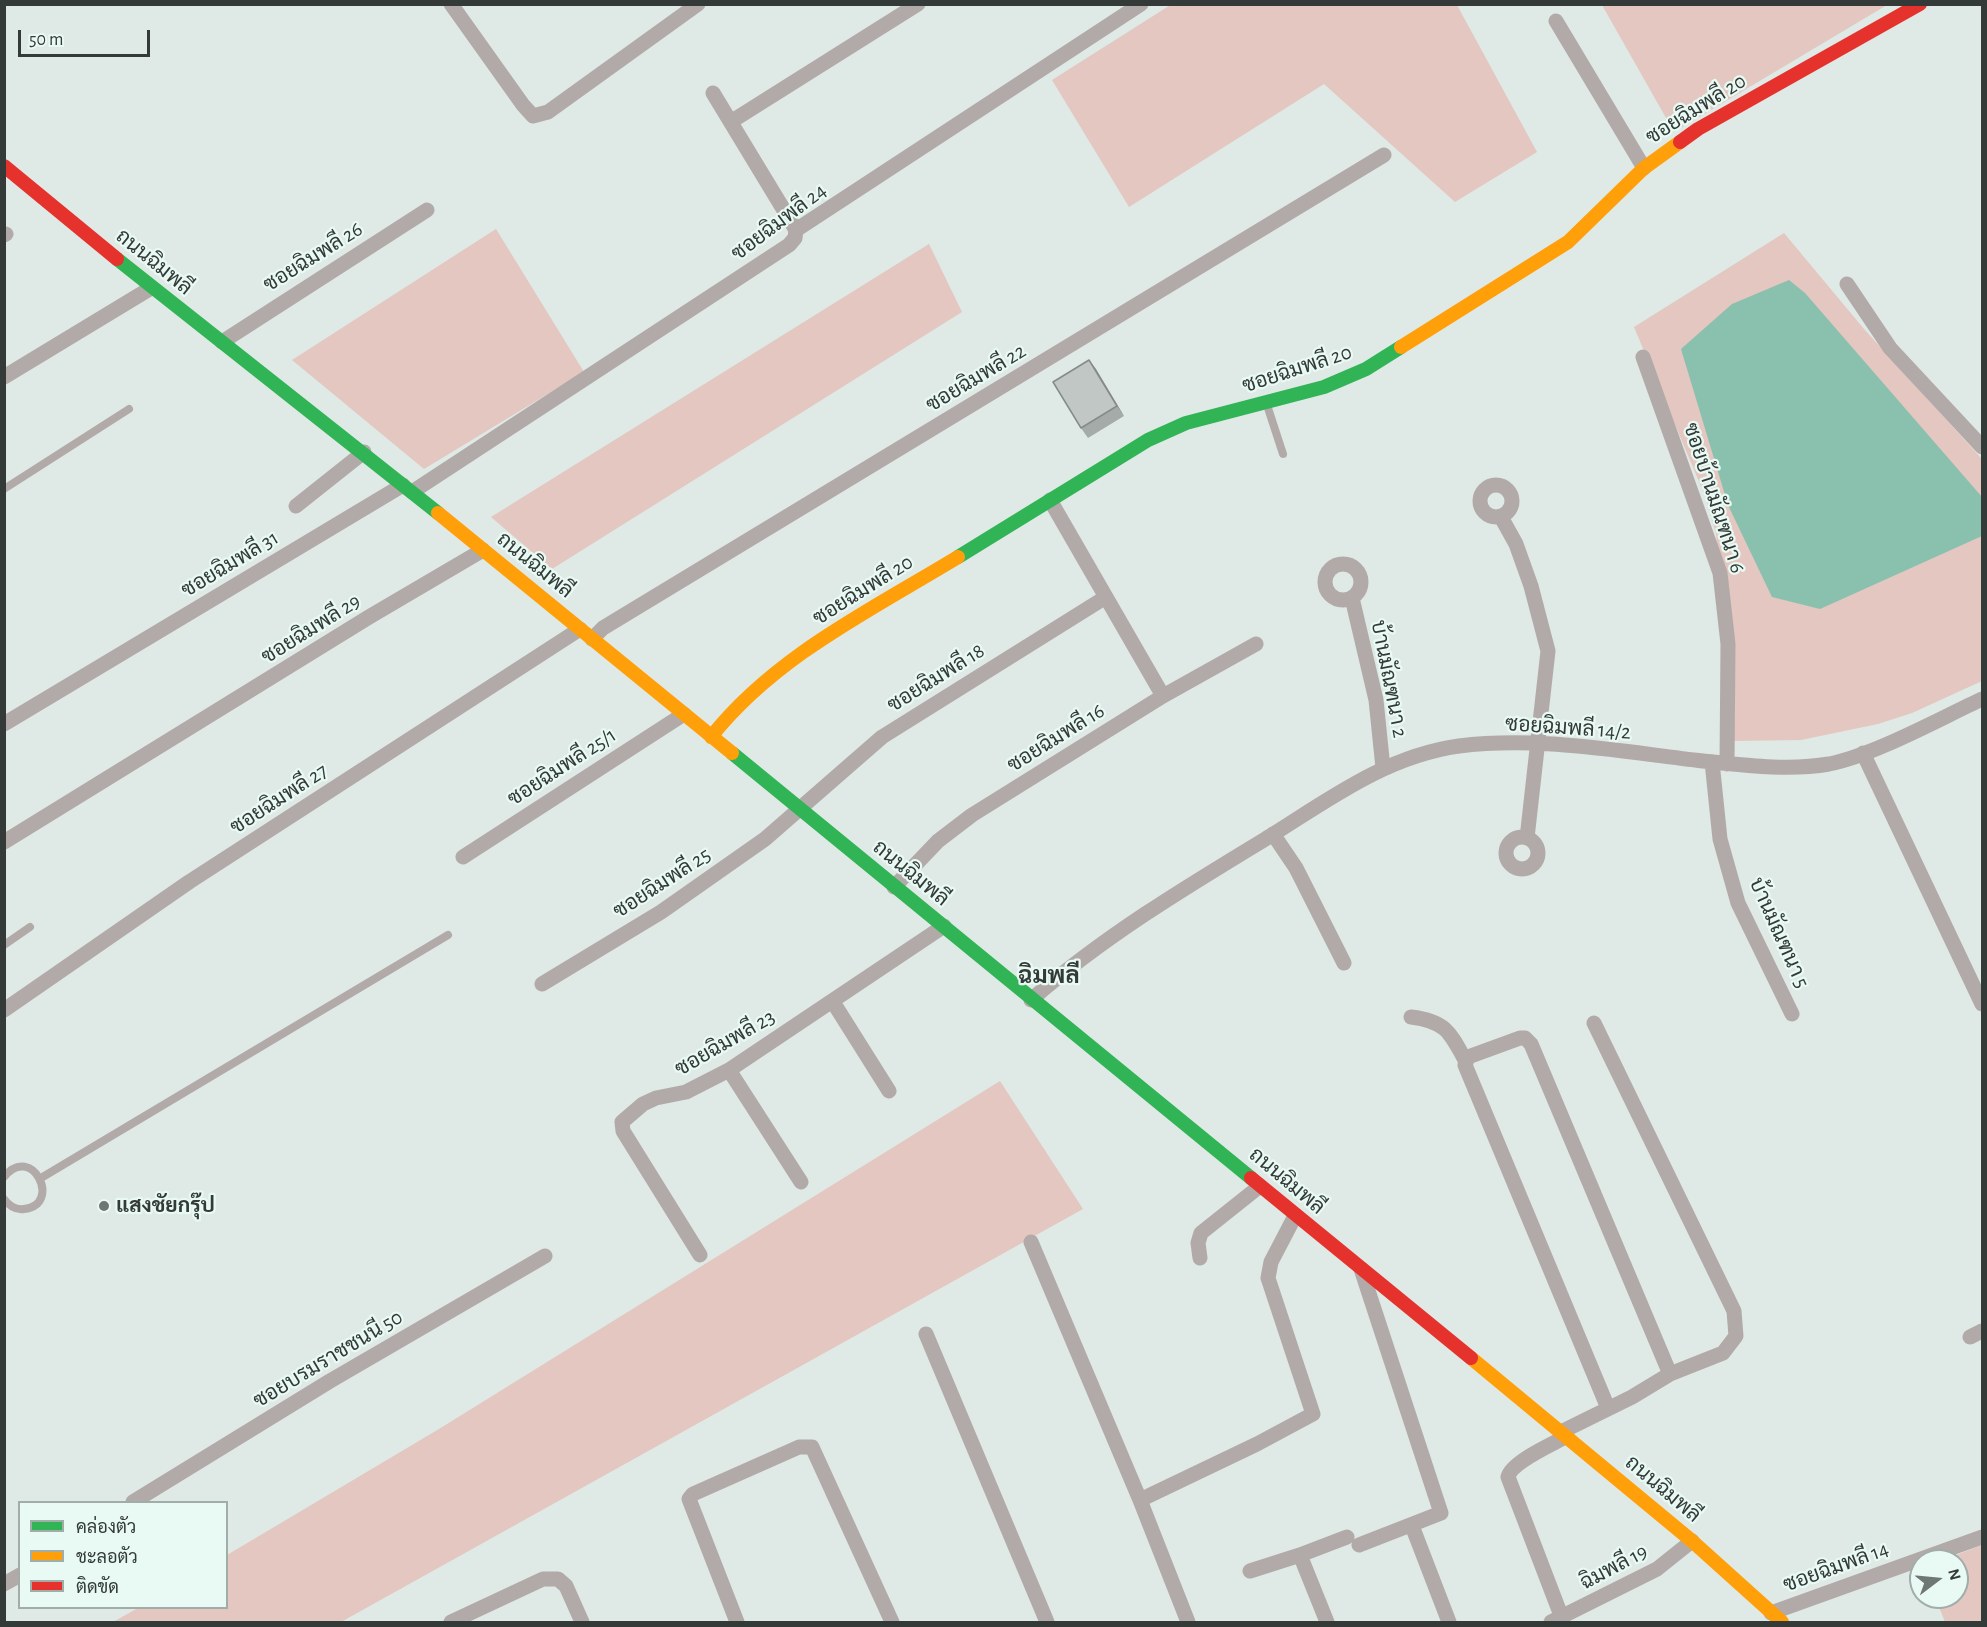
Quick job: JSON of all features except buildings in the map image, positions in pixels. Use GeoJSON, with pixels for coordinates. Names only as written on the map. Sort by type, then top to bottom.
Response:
{"type":"FeatureCollection","features":[{"type":"Feature","properties":{"kind":"street"},"geometry":{"type":"LineString","coordinates":[[471,4],[455,9],[533,116],[548,112],[698,4]]}},
{"type":"Feature","properties":{"kind":"street"},"geometry":{"type":"LineString","coordinates":[[732,121],[918,4]]}},
{"type":"Feature","properties":{"kind":"street","name":"ซอยฉิมพลี 24"},"geometry":{"type":"LineString","coordinates":[[408,488],[789,245],[795,238],[796,230],[1141,4]]}},
{"type":"Feature","properties":{"kind":"street","name":"ซอยฉิมพลี 20"},"geometry":{"type":"LineString","coordinates":[[711,737],[735,705],[758,683],[786,662],[1148,440],[1186,423],[1324,387],[1366,369],[1568,242],[1610,204],[1644,168],[1698,129],[1920,4]]}},
{"type":"Feature","properties":{"kind":"street"},"geometry":{"type":"LineString","coordinates":[[1556,21],[1644,168]]}},
{"type":"Feature","properties":{"kind":"street"},"geometry":{"type":"LineString","coordinates":[[714,93],[796,230]]}},
{"type":"Feature","properties":{"kind":"street","name":"ซอยฉิมพลี 22"},"geometry":{"type":"LineString","coordinates":[[592,639],[603,628],[1384,155]]}},
{"type":"Feature","properties":{"kind":"street","name":"ถนนฉิมพลี"},"geometry":{"type":"LineString","coordinates":[[4,166],[151,288],[364,452],[944,926],[1031,1000],[1564,1434],[1692,1541],[1777,1618]]}},
{"type":"Feature","properties":{"kind":"street","name":"ซอยฉิมพลี 26"},"geometry":{"type":"LineString","coordinates":[[222,342],[427,210]]}},
{"type":"Feature","properties":{"kind":"street"},"geometry":{"type":"LineString","coordinates":[[1847,284],[1890,348],[1983,447]]}},
{"type":"Feature","properties":{"kind":"street"},"geometry":{"type":"LineString","coordinates":[[4,377],[151,288]]}},
{"type":"Feature","properties":{"kind":"street","name":"ซอยบ้านมัณฑนา 6"},"geometry":{"type":"LineString","coordinates":[[1643,357],[1719,573],[1728,644],[1720,763]]}},
{"type":"Feature","properties":{"kind":"street"},"geometry":{"type":"LineString","coordinates":[[297,506],[364,452]]}},
{"type":"Feature","properties":{"kind":"street","name":"ซอยฉิมพลี 31"},"geometry":{"type":"LineString","coordinates":[[4,724],[408,488]]}},
{"type":"Feature","properties":{"kind":"street"},"geometry":{"type":"LineString","coordinates":[[1050,500],[1163,696]]}},
{"type":"Feature","properties":{"kind":"street"},"geometry":{"type":"LineString","coordinates":[[1501,517],[1516,544],[1531,585],[1548,651],[1527,838]]}},
{"type":"Feature","properties":{"kind":"street","name":"ซอยฉิมพลี 29"},"geometry":{"type":"LineString","coordinates":[[4,842],[369,617],[483,550]]}},
{"type":"Feature","properties":{"kind":"street","name":"ซอยฉิมพลี 18"},"geometry":{"type":"LineString","coordinates":[[801,810],[882,736],[1106,597]]}},
{"type":"Feature","properties":{"kind":"street","name":"บ้านมัณฑนา 2"},"geometry":{"type":"LineString","coordinates":[[1352,598],[1376,700],[1383,768]]}},
{"type":"Feature","properties":{"kind":"street","name":"ซอยฉิมพลี 27"},"geometry":{"type":"LineString","coordinates":[[4,1010],[181,887],[580,629]]}},
{"type":"Feature","properties":{"kind":"street","name":"ซอยฉิมพลี 16"},"geometry":{"type":"LineString","coordinates":[[894,887],[952,829],[1163,696],[1256,644]]}},
{"type":"Feature","properties":{"kind":"street","name":"ซอยฉิมพลี 14/2"},"geometry":{"type":"LineString","coordinates":[[1031,1000],[1078,959],[1355,782],[1383,768],[1457,746],[1539,742],[1720,763],[1828,764],[1863,753],[1983,699]]}},
{"type":"Feature","properties":{"kind":"street","name":"ซอยฉิมพลี 25/1"},"geometry":{"type":"LineString","coordinates":[[464,857],[684,714]]}},
{"type":"Feature","properties":{"kind":"street"},"geometry":{"type":"LineString","coordinates":[[1863,753],[1983,1004]]}},
{"type":"Feature","properties":{"kind":"street","name":"บ้านมัณฑนา 5"},"geometry":{"type":"LineString","coordinates":[[1720,763],[1720,839],[1738,903],[1792,1014]]}},
{"type":"Feature","properties":{"kind":"street","name":"ซอยฉิมพลี 25"},"geometry":{"type":"LineString","coordinates":[[542,984],[661,912],[765,839],[801,810]]}},
{"type":"Feature","properties":{"kind":"street"},"geometry":{"type":"LineString","coordinates":[[1274,834],[1296,868],[1344,963]]}},
{"type":"Feature","properties":{"kind":"street","name":"ซอยฉิมพลี 23"},"geometry":{"type":"LineString","coordinates":[[700,1255],[623,1131],[622,1122],[643,1104],[656,1098],[686,1092],[729,1070],[944,926]]}},
{"type":"Feature","properties":{"kind":"street"},"geometry":{"type":"LineString","coordinates":[[833,1002],[889,1091]]}},
{"type":"Feature","properties":{"kind":"street"},"geometry":{"type":"LineString","coordinates":[[1411,1017],[1433,1020],[1447,1031],[1466,1060],[1608,1408]]}},
{"type":"Feature","properties":{"kind":"street"},"geometry":{"type":"LineString","coordinates":[[1556,1620],[1508,1477],[1512,1469],[1608,1408],[1670,1374],[1723,1353],[1736,1336],[1734,1311],[1594,1023]]}},
{"type":"Feature","properties":{"kind":"street"},"geometry":{"type":"LineString","coordinates":[[1466,1060],[1468,1057],[1520,1038],[1525,1038],[1531,1044],[1670,1374]]}},
{"type":"Feature","properties":{"kind":"street"},"geometry":{"type":"LineString","coordinates":[[729,1070],[801,1182]]}},
{"type":"Feature","properties":{"kind":"street"},"geometry":{"type":"LineString","coordinates":[[1200,1258],[1198,1243],[1201,1233],[1260,1186]]}},
{"type":"Feature","properties":{"kind":"street"},"geometry":{"type":"LineString","coordinates":[[1140,1500],[1257,1444],[1313,1414],[1268,1278],[1271,1262],[1295,1216]]}},
{"type":"Feature","properties":{"kind":"street"},"geometry":{"type":"LineString","coordinates":[[1032,1242],[1140,1500],[1188,1622]]}},
{"type":"Feature","properties":{"kind":"street","name":"ซอยบรมราชชนนี 50"},"geometry":{"type":"LineString","coordinates":[[136,1501],[330,1381],[545,1256]]}},
{"type":"Feature","properties":{"kind":"street"},"geometry":{"type":"LineString","coordinates":[[1250,1572],[1441,1513],[1361,1269]]}},
{"type":"Feature","properties":{"kind":"street"},"geometry":{"type":"LineString","coordinates":[[926,1334],[1047,1623]]}},
{"type":"Feature","properties":{"kind":"street"},"geometry":{"type":"LineString","coordinates":[[737,1623],[689,1499],[693,1494],[799,1447],[812,1447],[892,1623]]}},
{"type":"Feature","properties":{"kind":"street"},"geometry":{"type":"LineString","coordinates":[[1414,1531],[1449,1623]]}},
{"type":"Feature","properties":{"kind":"street","name":"ซอยฉิมพลี 14"},"geometry":{"type":"LineString","coordinates":[[1777,1618],[1983,1537]]}},
{"type":"Feature","properties":{"kind":"street","name":"ฉิมพลี 19"},"geometry":{"type":"LineString","coordinates":[[1556,1620],[1658,1569],[1692,1541]]}},
{"type":"Feature","properties":{"kind":"street"},"geometry":{"type":"LineString","coordinates":[[1300,1555],[1327,1623]]}},
{"type":"Feature","properties":{"kind":"street"},"geometry":{"type":"LineString","coordinates":[[4,1584],[18,1576]]}},
{"type":"Feature","properties":{"kind":"street"},"geometry":{"type":"LineString","coordinates":[[451,1623],[543,1579],[558,1579],[566,1586],[582,1623]]}},
{"type":"Feature","properties":{"kind":"lane"},"geometry":{"type":"LineString","coordinates":[[1266,403],[1283,454]]}},
{"type":"Feature","properties":{"kind":"lane"},"geometry":{"type":"LineString","coordinates":[[4,489],[129,409]]}},
{"type":"Feature","properties":{"kind":"lane"},"geometry":{"type":"LineString","coordinates":[[4,945],[30,927]]}},
{"type":"Feature","properties":{"kind":"lane"},"geometry":{"type":"LineString","coordinates":[[41,1178],[448,935]]}},
{"type":"Feature","properties":{"kind":"lane"},"geometry":{"type":"LineString","coordinates":[[4,1177],[14,1168],[24,1167],[34,1170],[41,1178],[44,1188],[35,1206],[15,1209],[5,1202]]}},
{"type":"Feature","properties":{"kind":"shaded area"},"geometry":{"type":"Polygon","coordinates":[[[1172,4],[1457,5],[1537,152],[1455,202],[1324,84],[1129,207],[1052,80],[1172,4]]]}},
{"type":"Feature","properties":{"kind":"shaded area"},"geometry":{"type":"Polygon","coordinates":[[[1602,5],[1887,5],[1674,132],[1602,5]]]}},
{"type":"Feature","properties":{"kind":"shaded area"},"geometry":{"type":"Polygon","coordinates":[[[496,229],[584,372],[424,469],[292,360],[496,229]]]}},
{"type":"Feature","properties":{"kind":"shaded area"},"geometry":{"type":"Polygon","coordinates":[[[1784,233],[1864,329],[1982,459],[1982,681],[1912,713],[1878,724],[1801,740],[1733,741],[1716,534],[1705,496],[1634,327],[1784,233]]]}},
{"type":"Feature","properties":{"kind":"shaded area"},"geometry":{"type":"Polygon","coordinates":[[[929,244],[962,312],[552,569],[491,517],[929,244]]]}},
{"type":"Feature","properties":{"kind":"shaded area"},"geometry":{"type":"Polygon","coordinates":[[[1789,280],[1805,293],[1982,497],[1982,536],[1820,609],[1772,597],[1728,505],[1681,349],[1732,304],[1789,280]]]}},
{"type":"Feature","properties":{"kind":"shaded area"},"geometry":{"type":"Polygon","coordinates":[[[1000,1081],[1083,1209],[341,1622],[113,1622],[136,1609],[228,1609],[228,1554],[439,1429],[1000,1081]]]}},
{"type":"Feature","properties":{"kind":"shaded area"},"geometry":{"type":"Polygon","coordinates":[[[1982,1545],[1982,1622],[1945,1622],[1940,1609],[1969,1609],[1969,1550],[1982,1545]]]}},
{"type":"Feature","properties":{"kind":"traffic: fast"},"geometry":{"type":"LineString","coordinates":[[117,259],[438,513]]}},
{"type":"Feature","properties":{"kind":"traffic: fast"},"geometry":{"type":"LineString","coordinates":[[958,557],[1148,440],[1186,423],[1324,387],[1366,369],[1401,347]]}},
{"type":"Feature","properties":{"kind":"traffic: fast"},"geometry":{"type":"LineString","coordinates":[[732,753],[1251,1178]]}},
{"type":"Feature","properties":{"kind":"traffic: slow"},"geometry":{"type":"LineString","coordinates":[[1401,347],[1568,242],[1644,168],[1680,142]]}},
{"type":"Feature","properties":{"kind":"traffic: slow"},"geometry":{"type":"LineString","coordinates":[[438,513],[732,753]]}},
{"type":"Feature","properties":{"kind":"traffic: slow"},"geometry":{"type":"LineString","coordinates":[[711,737],[736,708],[794,658],[858,616],[958,557]]}},
{"type":"Feature","properties":{"kind":"traffic: slow"},"geometry":{"type":"LineString","coordinates":[[1471,1358],[1692,1541],[1782,1622]]}},
{"type":"Feature","properties":{"kind":"traffic: jam"},"geometry":{"type":"LineString","coordinates":[[1680,142],[1698,129],[1920,4]]}},
{"type":"Feature","properties":{"kind":"traffic: jam"},"geometry":{"type":"LineString","coordinates":[[4,166],[117,259]]}},
{"type":"Feature","properties":{"kind":"traffic: jam"},"geometry":{"type":"LineString","coordinates":[[1251,1178],[1471,1358]]}},
{"type":"Feature","properties":{"kind":"place","name":"แสงชัยกรุ๊ป"},"geometry":{"type":"Point","coordinates":[104,1206]}},
{"type":"Feature","properties":{"kind":"district","name":"ฉิมพลี"},"geometry":{"type":"Point","coordinates":[1049,976]}}]}
